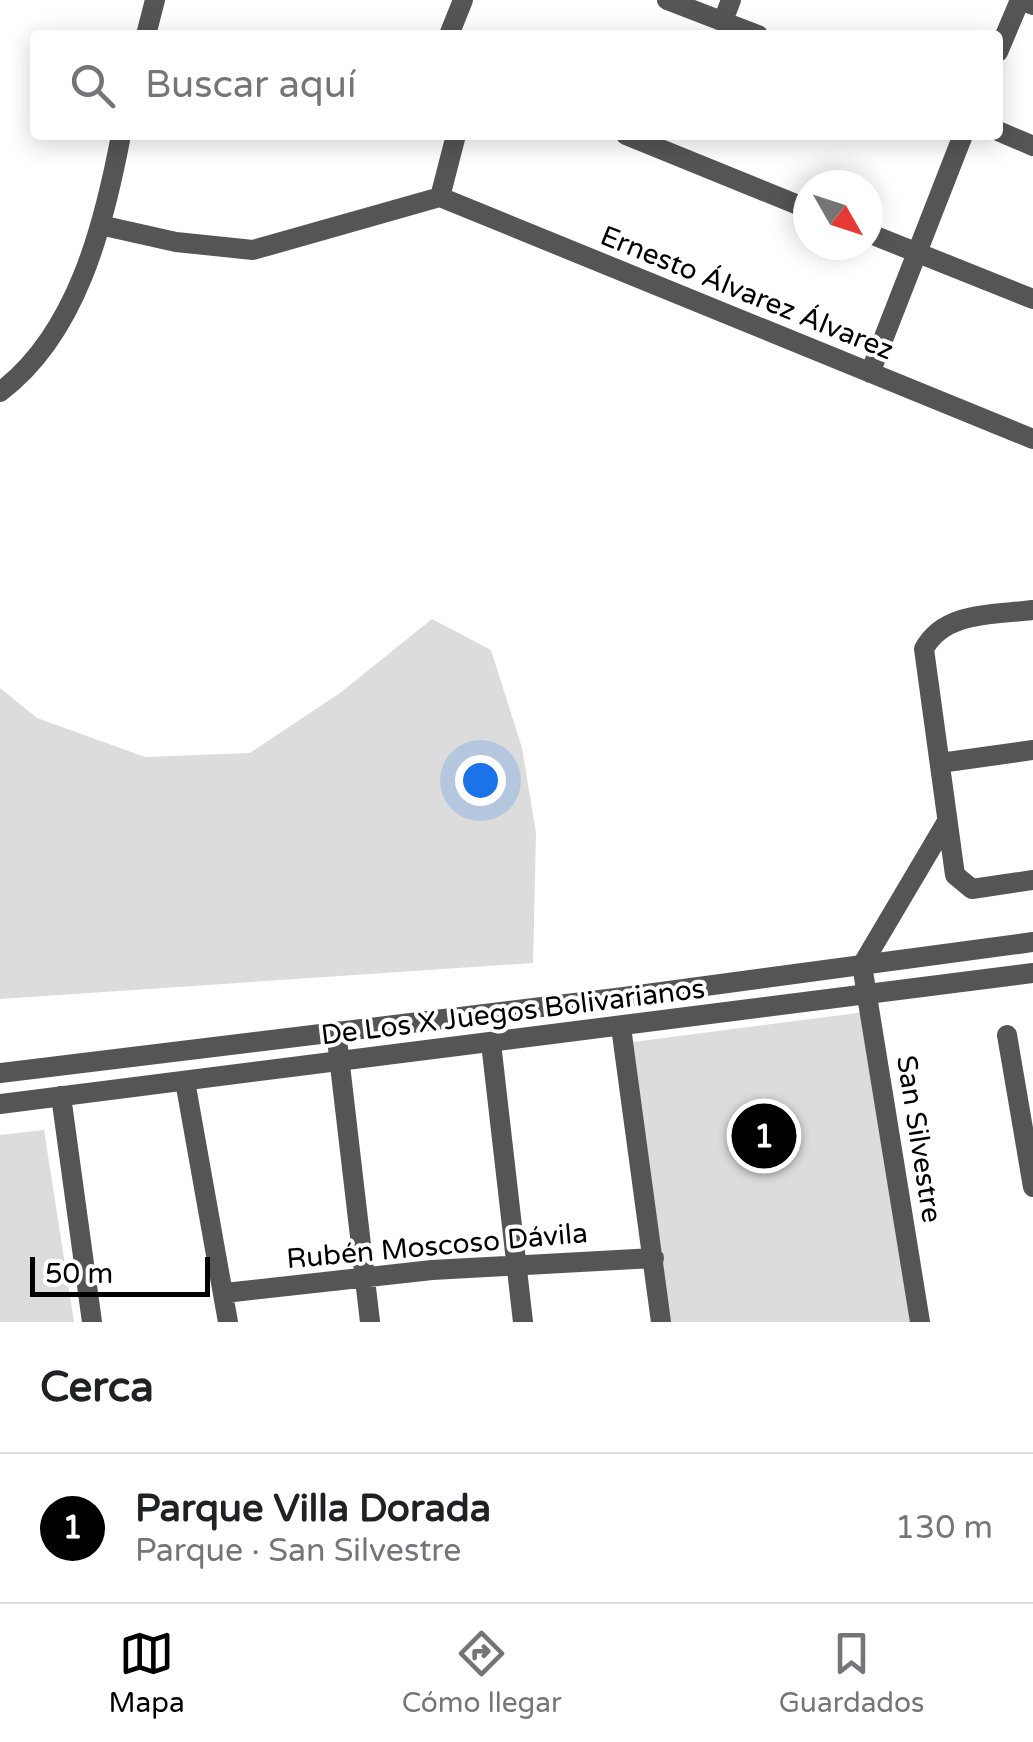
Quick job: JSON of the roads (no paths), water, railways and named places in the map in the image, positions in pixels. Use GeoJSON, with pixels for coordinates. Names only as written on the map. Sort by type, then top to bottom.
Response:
{"type":"FeatureCollection","features":[{"type":"Feature","properties":{"kind":"street"},"geometry":{"type":"LineString","coordinates":[[147,30],[155,0]]}},
{"type":"Feature","properties":{"kind":"street"},"geometry":{"type":"LineString","coordinates":[[452,30],[463,0]]}},
{"type":"Feature","properties":{"kind":"street"},"geometry":{"type":"LineString","coordinates":[[667,0],[746,30]]}},
{"type":"Feature","properties":{"kind":"street"},"geometry":{"type":"LineString","coordinates":[[723,21],[731,0]]}},
{"type":"Feature","properties":{"kind":"street"},"geometry":{"type":"LineString","coordinates":[[1003,40],[1020,0],[1033,5]]}},
{"type":"Feature","properties":{"kind":"street"},"geometry":{"type":"LineString","coordinates":[[1003,133],[1033,146]]}},
{"type":"Feature","properties":{"kind":"street"},"geometry":{"type":"LineString","coordinates":[[0,392],[16,380],[60,324],[100,225],[120,140]]}},
{"type":"Feature","properties":{"kind":"street"},"geometry":{"type":"LineString","coordinates":[[100,225],[176,242],[253,250],[440,197],[455,140]]}},
{"type":"Feature","properties":{"kind":"street"},"geometry":{"type":"LineString","coordinates":[[638,140],[793,203]]}},
{"type":"Feature","properties":{"kind":"street"},"geometry":{"type":"LineString","coordinates":[[870,373],[961,140]]}},
{"type":"Feature","properties":{"kind":"street","name":"Ernesto Álvarez Álvarez"},"geometry":{"type":"LineString","coordinates":[[440,197],[1033,439]]}},
{"type":"Feature","properties":{"kind":"street"},"geometry":{"type":"LineString","coordinates":[[883,239],[1033,299]]}},
{"type":"Feature","properties":{"kind":"street"},"geometry":{"type":"LineString","coordinates":[[1033,610],[949,622],[932,632],[924,649],[956,875],[962,884],[972,888],[1033,880]]}},
{"type":"Feature","properties":{"kind":"street"},"geometry":{"type":"LineString","coordinates":[[940,764],[1033,750]]}},
{"type":"Feature","properties":{"kind":"street"},"geometry":{"type":"LineString","coordinates":[[862,965],[946,823]]}},
{"type":"Feature","properties":{"kind":"street","name":"De Los X Juegos Bolivarianos"},"geometry":{"type":"LineString","coordinates":[[0,1072],[1033,942]]}},
{"type":"Feature","properties":{"kind":"street","name":"San Silvestre"},"geometry":{"type":"LineString","coordinates":[[862,965],[920,1322]]}},
{"type":"Feature","properties":{"kind":"street","name":"De Los X Juegos Bolivarianos"},"geometry":{"type":"LineString","coordinates":[[0,1104],[1033,973]]}},
{"type":"Feature","properties":{"kind":"street"},"geometry":{"type":"LineString","coordinates":[[621,1027],[661,1322]]}},
{"type":"Feature","properties":{"kind":"street"},"geometry":{"type":"LineString","coordinates":[[336,1031],[370,1322]]}},
{"type":"Feature","properties":{"kind":"street"},"geometry":{"type":"LineString","coordinates":[[1007,1035],[1033,1187]]}},
{"type":"Feature","properties":{"kind":"street"},"geometry":{"type":"LineString","coordinates":[[492,1043],[523,1322]]}},
{"type":"Feature","properties":{"kind":"street"},"geometry":{"type":"LineString","coordinates":[[186,1081],[228,1322]]}},
{"type":"Feature","properties":{"kind":"street"},"geometry":{"type":"LineString","coordinates":[[61,1096],[92,1322]]}},
{"type":"Feature","properties":{"kind":"street","name":"Rubén Moscoso Dávila"},"geometry":{"type":"LineString","coordinates":[[225,1293],[365,1276],[654,1258]]}},
{"type":"Feature","properties":{"kind":"place","name":"Parque Villa Dorada"},"geometry":{"type":"Point","coordinates":[764,1136]}}]}
